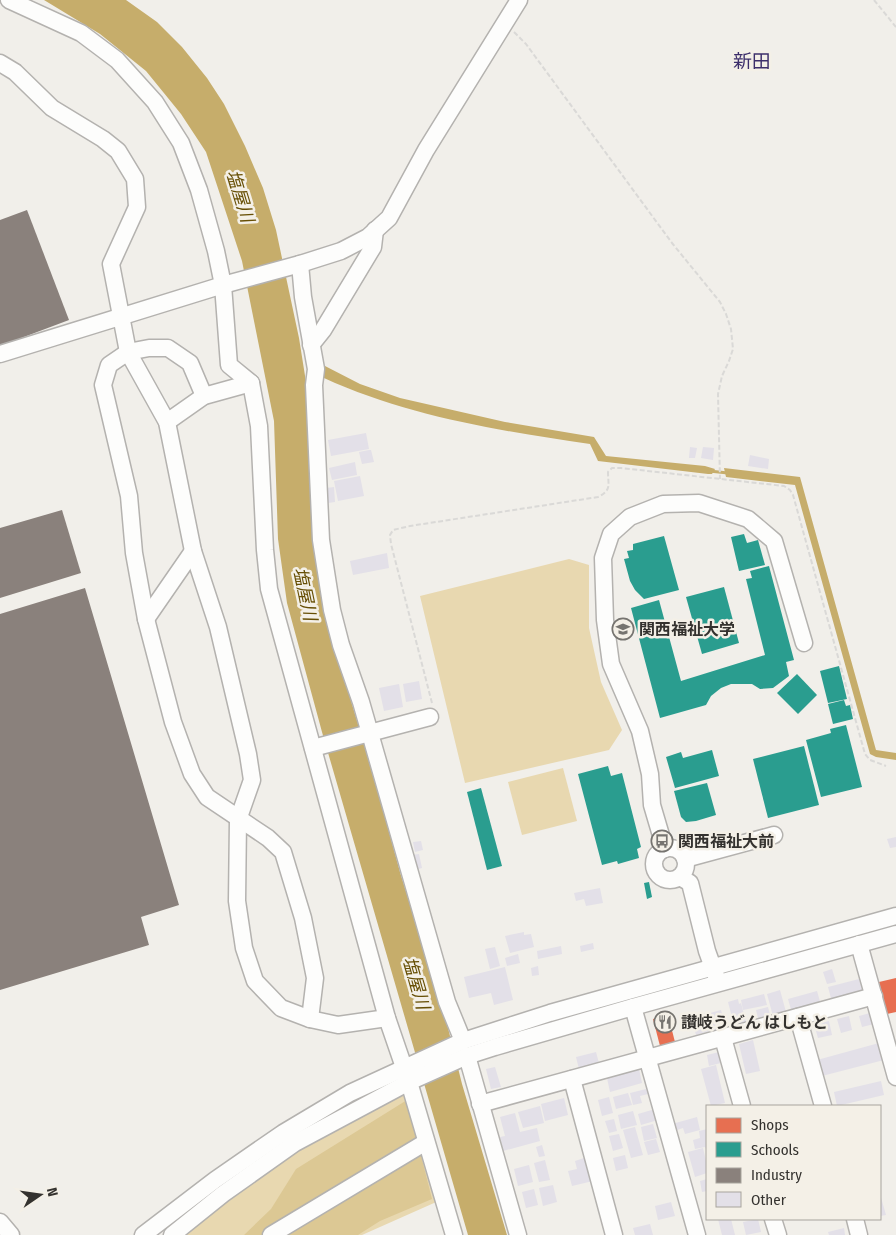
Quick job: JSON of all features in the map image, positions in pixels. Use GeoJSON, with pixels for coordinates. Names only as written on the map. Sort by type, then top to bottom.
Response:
{"type":"FeatureCollection","features":[{"type":"Feature","properties":{"kind":"street"},"geometry":{"type":"LineString","coordinates":[[9,0],[81,33],[117,60],[155,102],[182,143],[196,182],[216,251],[223,285],[229,365],[251,383],[259,426],[265,550],[269,589],[387,1018],[409,1082],[454,1235]]}},
{"type":"Feature","properties":{"kind":"street"},"geometry":{"type":"LineString","coordinates":[[0,354],[223,285],[297,265],[341,251],[368,237],[389,218],[426,150],[518,0]]}},
{"type":"Feature","properties":{"kind":"street"},"geometry":{"type":"LineString","coordinates":[[0,63],[15,72],[52,108],[103,138],[118,151],[136,179],[137,207],[111,264],[128,352],[167,422],[193,551],[218,627],[248,754],[252,780],[238,820],[237,901],[244,948],[255,981],[280,1008],[310,1019],[338,1025],[387,1018]]}},
{"type":"Feature","properties":{"kind":"street"},"geometry":{"type":"LineString","coordinates":[[311,344],[323,330],[373,247],[376,230]]}},
{"type":"Feature","properties":{"kind":"street"},"geometry":{"type":"LineString","coordinates":[[297,265],[316,369],[314,394],[318,501],[322,549],[332,610],[341,645],[351,670],[370,733],[447,1002],[465,1048],[518,1235]]}},
{"type":"Feature","properties":{"kind":"street"},"geometry":{"type":"LineString","coordinates":[[204,396],[190,363],[168,348],[149,348],[128,352],[109,365],[103,385],[129,496],[134,553],[146,619],[173,722],[192,774],[207,797],[238,820],[268,838],[283,852],[303,918],[314,978],[310,1019]]}},
{"type":"Feature","properties":{"kind":"street"},"geometry":{"type":"LineString","coordinates":[[167,422],[204,396],[251,383]]}},
{"type":"Feature","properties":{"kind":"street"},"geometry":{"type":"LineString","coordinates":[[665,849],[652,805],[650,774],[640,731],[611,664],[605,620],[603,558],[611,534],[630,517],[663,504],[699,502],[748,519],[774,541],[804,643]]}},
{"type":"Feature","properties":{"kind":"street"},"geometry":{"type":"LineString","coordinates":[[146,619],[193,551]]}},
{"type":"Feature","properties":{"kind":"street"},"geometry":{"type":"LineString","coordinates":[[313,748],[430,717]]}},
{"type":"Feature","properties":{"kind":"street"},"geometry":{"type":"LineString","coordinates":[[685,859],[774,835]]}},
{"type":"Feature","properties":{"kind":"street"},"geometry":{"type":"LineString","coordinates":[[665,849],[678,851],[685,859],[685,869],[680,877],[665,880],[654,868],[656,858],[665,849]]}},
{"type":"Feature","properties":{"kind":"street"},"geometry":{"type":"LineString","coordinates":[[680,877],[690,883],[707,951],[718,984]]}},
{"type":"Feature","properties":{"kind":"street"},"geometry":{"type":"LineString","coordinates":[[143,1235],[215,1180],[283,1133],[350,1093],[403,1066],[465,1048],[550,1013],[896,916]]}},
{"type":"Feature","properties":{"kind":"street"},"geometry":{"type":"LineString","coordinates":[[172,1235],[223,1194],[295,1143],[409,1082],[465,1048],[495,1047],[896,934]]}},
{"type":"Feature","properties":{"kind":"street"},"geometry":{"type":"LineString","coordinates":[[860,944],[896,1077]]}},
{"type":"Feature","properties":{"kind":"street"},"geometry":{"type":"LineString","coordinates":[[480,1104],[874,996]]}},
{"type":"Feature","properties":{"kind":"street"},"geometry":{"type":"LineString","coordinates":[[633,1007],[697,1235]]}},
{"type":"Feature","properties":{"kind":"street"},"geometry":{"type":"LineString","coordinates":[[798,1017],[823,1105]]}},
{"type":"Feature","properties":{"kind":"street"},"geometry":{"type":"LineString","coordinates":[[723,1038],[742,1105]]}},
{"type":"Feature","properties":{"kind":"street"},"geometry":{"type":"LineString","coordinates":[[572,1079],[614,1235]]}},
{"type":"Feature","properties":{"kind":"street"},"geometry":{"type":"LineString","coordinates":[[271,1235],[426,1142]]}},
{"type":"Feature","properties":{"kind":"street"},"geometry":{"type":"LineString","coordinates":[[773,1220],[778,1235]]}},
{"type":"Feature","properties":{"kind":"street"},"geometry":{"type":"LineString","coordinates":[[855,1220],[859,1235]]}},
{"type":"Feature","properties":{"kind":"street"},"geometry":{"type":"LineString","coordinates":[[0,1222],[11,1235]]}},
{"type":"Feature","properties":{"kind":"path"},"geometry":{"type":"LineString","coordinates":[[874,0],[896,27]]}},
{"type":"Feature","properties":{"kind":"path"},"geometry":{"type":"LineString","coordinates":[[504,23],[526,44],[672,243],[720,302],[726,314],[731,329],[733,349],[722,376],[718,394],[720,479]]}},
{"type":"Feature","properties":{"kind":"path"},"geometry":{"type":"LineString","coordinates":[[430,717],[433,713],[433,707],[391,544],[390,535],[393,530],[598,498],[605,494],[609,485],[608,472],[612,468],[621,468],[784,486],[790,490],[793,495],[865,754],[870,760],[886,766]]}},
{"type":"Feature","properties":{"kind":"shaded area"},"geometry":{"type":"Polygon","coordinates":[[[569,559],[589,565],[589,628],[601,682],[622,730],[609,750],[465,783],[420,596],[569,559]]]}},
{"type":"Feature","properties":{"kind":"shaded area"},"geometry":{"type":"Polygon","coordinates":[[[563,768],[577,821],[522,835],[508,782],[563,768]]]}},
{"type":"Feature","properties":{"kind":"shaded area"},"geometry":{"type":"Polygon","coordinates":[[[409,1082],[443,1199],[362,1235],[177,1235],[260,1169],[409,1082]]]}},
{"type":"Feature","properties":{"kind":"shaded area"},"geometry":{"type":"Polygon","coordinates":[[[407,1100],[432,1199],[380,1221],[358,1235],[244,1235],[271,1209],[296,1169],[407,1100]]]}},
{"type":"Feature","properties":{"kind":"water","name":"塩屋川"},"geometry":{"type":"Polygon","coordinates":[[[44,0],[126,0],[157,22],[182,47],[207,78],[224,104],[263,188],[276,230],[299,338],[306,382],[314,542],[340,664],[507,1235],[468,1235],[322,732],[287,603],[278,539],[274,421],[242,261],[206,152],[181,114],[146,71],[100,34],[44,0]]]}},
{"type":"Feature","properties":{"kind":"water"},"geometry":{"type":"Polygon","coordinates":[[[325,366],[360,384],[400,398],[505,422],[594,437],[606,456],[705,466],[715,469],[712,474],[708,474],[598,461],[590,444],[522,434],[454,420],[388,403],[324,378],[322,367],[325,366]]]}},
{"type":"Feature","properties":{"kind":"water"},"geometry":{"type":"Polygon","coordinates":[[[724,468],[800,477],[876,750],[896,753],[896,760],[876,757],[870,754],[795,485],[726,477],[724,468]]]}},
{"type":"Feature","properties":{"kind":"building: Shops"},"geometry":{"type":"Polygon","coordinates":[[[896,978],[896,1012],[887,1014],[879,982],[896,978]]]}},
{"type":"Feature","properties":{"kind":"building: Shops"},"geometry":{"type":"Polygon","coordinates":[[[668,1015],[675,1042],[660,1046],[653,1019],[668,1015]]]}},
{"type":"Feature","properties":{"kind":"building: Schools"},"geometry":{"type":"Polygon","coordinates":[[[744,534],[747,543],[758,540],[765,565],[739,571],[731,537],[744,534]]]}},
{"type":"Feature","properties":{"kind":"building: Schools"},"geometry":{"type":"Polygon","coordinates":[[[664,536],[679,590],[644,599],[635,590],[630,581],[624,559],[629,558],[627,551],[633,550],[633,544],[664,536]]]}},
{"type":"Feature","properties":{"kind":"building: Schools"},"geometry":{"type":"Polygon","coordinates":[[[769,566],[794,660],[786,662],[789,676],[773,688],[760,689],[752,684],[731,684],[721,688],[711,696],[706,705],[660,718],[631,608],[659,600],[681,681],[765,655],[746,579],[752,578],[750,571],[769,566]]]}},
{"type":"Feature","properties":{"kind":"building: Schools"},"geometry":{"type":"Polygon","coordinates":[[[724,587],[739,643],[702,654],[686,597],[724,587]]]}},
{"type":"Feature","properties":{"kind":"building: Schools"},"geometry":{"type":"Polygon","coordinates":[[[839,666],[847,699],[828,703],[820,671],[839,666]]]}},
{"type":"Feature","properties":{"kind":"building: Schools"},"geometry":{"type":"Polygon","coordinates":[[[797,674],[817,695],[798,714],[777,693],[797,674]]]}},
{"type":"Feature","properties":{"kind":"building: Schools"},"geometry":{"type":"Polygon","coordinates":[[[844,700],[846,706],[850,705],[853,719],[833,724],[828,704],[844,700]]]}},
{"type":"Feature","properties":{"kind":"building: Schools"},"geometry":{"type":"Polygon","coordinates":[[[846,725],[862,787],[821,797],[806,740],[831,733],[830,729],[846,725]]]}},
{"type":"Feature","properties":{"kind":"building: Schools"},"geometry":{"type":"Polygon","coordinates":[[[804,746],[819,805],[768,818],[753,759],[804,746]]]}},
{"type":"Feature","properties":{"kind":"building: Schools"},"geometry":{"type":"Polygon","coordinates":[[[712,750],[719,776],[675,788],[666,757],[681,752],[683,758],[712,750]]]}},
{"type":"Feature","properties":{"kind":"building: Schools"},"geometry":{"type":"Polygon","coordinates":[[[608,766],[611,776],[622,773],[641,847],[637,849],[639,858],[618,864],[617,861],[602,865],[578,774],[608,766]]]}},
{"type":"Feature","properties":{"kind":"building: Schools"},"geometry":{"type":"Polygon","coordinates":[[[707,783],[716,815],[686,822],[681,817],[674,791],[707,783]]]}},
{"type":"Feature","properties":{"kind":"building: Schools"},"geometry":{"type":"Polygon","coordinates":[[[481,788],[502,866],[487,870],[467,792],[481,788]]]}},
{"type":"Feature","properties":{"kind":"building: Schools"},"geometry":{"type":"Polygon","coordinates":[[[649,882],[652,897],[647,899],[644,883],[649,882]]]}},
{"type":"Feature","properties":{"kind":"building: Industry"},"geometry":{"type":"Polygon","coordinates":[[[27,210],[69,320],[0,346],[0,220],[27,210]]]}},
{"type":"Feature","properties":{"kind":"building: Industry"},"geometry":{"type":"Polygon","coordinates":[[[62,510],[81,573],[0,598],[0,528],[62,510]]]}},
{"type":"Feature","properties":{"kind":"building: Industry"},"geometry":{"type":"Polygon","coordinates":[[[85,588],[179,905],[141,917],[149,945],[0,990],[0,614],[85,588]]]}},
{"type":"Feature","properties":{"kind":"building: Other"},"geometry":{"type":"Polygon","coordinates":[[[366,433],[369,449],[331,456],[328,440],[366,433]]]}},
{"type":"Feature","properties":{"kind":"building: Other"},"geometry":{"type":"Polygon","coordinates":[[[690,447],[697,448],[695,458],[689,458],[690,447]]]}},
{"type":"Feature","properties":{"kind":"building: Other"},"geometry":{"type":"Polygon","coordinates":[[[703,447],[714,448],[713,460],[701,458],[703,447]]]}},
{"type":"Feature","properties":{"kind":"building: Other"},"geometry":{"type":"Polygon","coordinates":[[[371,450],[374,462],[362,464],[359,452],[371,450]]]}},
{"type":"Feature","properties":{"kind":"building: Other"},"geometry":{"type":"Polygon","coordinates":[[[750,455],[769,459],[768,469],[748,466],[750,455]]]}},
{"type":"Feature","properties":{"kind":"building: Other"},"geometry":{"type":"Polygon","coordinates":[[[355,462],[357,475],[332,480],[329,468],[355,462]]]}},
{"type":"Feature","properties":{"kind":"building: Other"},"geometry":{"type":"Polygon","coordinates":[[[360,476],[364,496],[338,501],[334,481],[360,476]]]}},
{"type":"Feature","properties":{"kind":"building: Other"},"geometry":{"type":"Polygon","coordinates":[[[334,487],[335,502],[328,503],[326,488],[334,487]]]}},
{"type":"Feature","properties":{"kind":"building: Other"},"geometry":{"type":"Polygon","coordinates":[[[387,553],[389,568],[353,575],[350,561],[387,553]]]}},
{"type":"Feature","properties":{"kind":"building: Other"},"geometry":{"type":"Polygon","coordinates":[[[419,681],[422,699],[406,702],[403,684],[419,681]]]}},
{"type":"Feature","properties":{"kind":"building: Other"},"geometry":{"type":"Polygon","coordinates":[[[399,684],[403,707],[384,711],[379,688],[399,684]]]}},
{"type":"Feature","properties":{"kind":"building: Other"},"geometry":{"type":"Polygon","coordinates":[[[896,837],[896,847],[890,848],[887,839],[896,837]]]}},
{"type":"Feature","properties":{"kind":"building: Other"},"geometry":{"type":"Polygon","coordinates":[[[421,841],[423,850],[415,852],[413,842],[421,841]]]}},
{"type":"Feature","properties":{"kind":"building: Other"},"geometry":{"type":"Polygon","coordinates":[[[419,854],[422,868],[415,870],[412,855],[419,854]]]}},
{"type":"Feature","properties":{"kind":"building: Other"},"geometry":{"type":"Polygon","coordinates":[[[600,888],[603,903],[586,906],[584,899],[576,901],[574,893],[600,888]]]}},
{"type":"Feature","properties":{"kind":"building: Other"},"geometry":{"type":"Polygon","coordinates":[[[524,932],[524,935],[531,934],[534,947],[510,953],[505,936],[524,932]]]}},
{"type":"Feature","properties":{"kind":"building: Other"},"geometry":{"type":"Polygon","coordinates":[[[593,943],[594,949],[581,952],[580,946],[593,943]]]}},
{"type":"Feature","properties":{"kind":"building: Other"},"geometry":{"type":"Polygon","coordinates":[[[561,946],[562,954],[538,959],[537,951],[561,946]]]}},
{"type":"Feature","properties":{"kind":"building: Other"},"geometry":{"type":"Polygon","coordinates":[[[495,947],[500,966],[490,969],[485,949],[495,947]]]}},
{"type":"Feature","properties":{"kind":"building: Other"},"geometry":{"type":"Polygon","coordinates":[[[518,954],[520,963],[507,966],[505,958],[518,954]]]}},
{"type":"Feature","properties":{"kind":"building: Other"},"geometry":{"type":"Polygon","coordinates":[[[538,966],[539,975],[532,976],[531,968],[538,966]]]}},
{"type":"Feature","properties":{"kind":"building: Other"},"geometry":{"type":"Polygon","coordinates":[[[505,967],[513,1000],[494,1005],[491,993],[469,998],[464,977],[505,967]]]}},
{"type":"Feature","properties":{"kind":"building: Other"},"geometry":{"type":"Polygon","coordinates":[[[832,969],[836,982],[827,984],[823,972],[832,969]]]}},
{"type":"Feature","properties":{"kind":"building: Other"},"geometry":{"type":"Polygon","coordinates":[[[859,979],[863,993],[832,1002],[828,987],[859,979]]]}},
{"type":"Feature","properties":{"kind":"building: Other"},"geometry":{"type":"Polygon","coordinates":[[[780,990],[786,1012],[773,1016],[767,994],[780,990]]]}},
{"type":"Feature","properties":{"kind":"building: Other"},"geometry":{"type":"Polygon","coordinates":[[[817,991],[821,1005],[792,1013],[788,999],[817,991]]]}},
{"type":"Feature","properties":{"kind":"building: Other"},"geometry":{"type":"Polygon","coordinates":[[[764,994],[767,1005],[743,1010],[741,1000],[764,994]]]}},
{"type":"Feature","properties":{"kind":"building: Other"},"geometry":{"type":"Polygon","coordinates":[[[738,999],[739,1004],[741,1003],[746,1022],[734,1025],[728,1002],[738,999]]]}},
{"type":"Feature","properties":{"kind":"building: Other"},"geometry":{"type":"Polygon","coordinates":[[[768,1007],[771,1019],[759,1022],[756,1010],[768,1007]]]}},
{"type":"Feature","properties":{"kind":"building: Other"},"geometry":{"type":"Polygon","coordinates":[[[721,1010],[726,1028],[714,1031],[710,1013],[721,1010]]]}},
{"type":"Feature","properties":{"kind":"building: Other"},"geometry":{"type":"Polygon","coordinates":[[[705,1013],[709,1031],[696,1035],[691,1017],[705,1013]]]}},
{"type":"Feature","properties":{"kind":"building: Other"},"geometry":{"type":"Polygon","coordinates":[[[870,1013],[874,1024],[862,1027],[859,1016],[870,1013]]]}},
{"type":"Feature","properties":{"kind":"building: Other"},"geometry":{"type":"Polygon","coordinates":[[[849,1016],[852,1030],[841,1033],[837,1019],[849,1016]]]}},
{"type":"Feature","properties":{"kind":"building: Other"},"geometry":{"type":"Polygon","coordinates":[[[829,1021],[832,1035],[818,1038],[814,1024],[829,1021]]]}},
{"type":"Feature","properties":{"kind":"building: Other"},"geometry":{"type":"Polygon","coordinates":[[[753,1040],[760,1071],[746,1074],[739,1044],[753,1040]]]}},
{"type":"Feature","properties":{"kind":"building: Other"},"geometry":{"type":"Polygon","coordinates":[[[879,1043],[884,1060],[822,1076],[817,1060],[879,1043]]]}},
{"type":"Feature","properties":{"kind":"building: Other"},"geometry":{"type":"Polygon","coordinates":[[[723,1051],[725,1062],[709,1066],[707,1055],[723,1051]]]}},
{"type":"Feature","properties":{"kind":"building: Other"},"geometry":{"type":"Polygon","coordinates":[[[596,1052],[600,1067],[580,1073],[576,1057],[596,1052]]]}},
{"type":"Feature","properties":{"kind":"building: Other"},"geometry":{"type":"Polygon","coordinates":[[[716,1065],[725,1103],[711,1105],[701,1069],[716,1065]]]}},
{"type":"Feature","properties":{"kind":"building: Other"},"geometry":{"type":"Polygon","coordinates":[[[495,1067],[501,1087],[491,1089],[486,1069],[495,1067]]]}},
{"type":"Feature","properties":{"kind":"building: Other"},"geometry":{"type":"Polygon","coordinates":[[[639,1069],[642,1083],[610,1092],[607,1078],[639,1069]]]}},
{"type":"Feature","properties":{"kind":"building: Other"},"geometry":{"type":"Polygon","coordinates":[[[881,1081],[884,1095],[837,1105],[834,1092],[881,1081]]]}},
{"type":"Feature","properties":{"kind":"building: Other"},"geometry":{"type":"Polygon","coordinates":[[[646,1089],[648,1094],[640,1096],[642,1103],[633,1105],[630,1093],[646,1089]]]}},
{"type":"Feature","properties":{"kind":"building: Other"},"geometry":{"type":"Polygon","coordinates":[[[628,1093],[632,1105],[616,1109],[613,1097],[628,1093]]]}},
{"type":"Feature","properties":{"kind":"building: Other"},"geometry":{"type":"Polygon","coordinates":[[[609,1097],[613,1113],[602,1116],[598,1100],[609,1097]]]}},
{"type":"Feature","properties":{"kind":"building: Other"},"geometry":{"type":"Polygon","coordinates":[[[564,1098],[568,1115],[545,1121],[541,1104],[564,1098]]]}},
{"type":"Feature","properties":{"kind":"building: Other"},"geometry":{"type":"Polygon","coordinates":[[[540,1106],[544,1123],[523,1128],[518,1112],[540,1106]]]}},
{"type":"Feature","properties":{"kind":"building: Other"},"geometry":{"type":"Polygon","coordinates":[[[655,1109],[658,1120],[641,1125],[638,1114],[655,1109]]]}},
{"type":"Feature","properties":{"kind":"building: Other"},"geometry":{"type":"Polygon","coordinates":[[[633,1111],[637,1125],[621,1129],[618,1115],[633,1111]]]}},
{"type":"Feature","properties":{"kind":"building: Other"},"geometry":{"type":"Polygon","coordinates":[[[515,1113],[520,1132],[537,1128],[540,1141],[503,1151],[500,1137],[505,1136],[500,1117],[515,1113]]]}},
{"type":"Feature","properties":{"kind":"building: Other"},"geometry":{"type":"Polygon","coordinates":[[[697,1117],[700,1130],[685,1134],[683,1128],[674,1131],[672,1124],[697,1117]]]}},
{"type":"Feature","properties":{"kind":"building: Other"},"geometry":{"type":"Polygon","coordinates":[[[614,1119],[617,1131],[609,1133],[605,1121],[614,1119]]]}},
{"type":"Feature","properties":{"kind":"building: Other"},"geometry":{"type":"Polygon","coordinates":[[[653,1124],[657,1138],[644,1141],[641,1127],[653,1124]]]}},
{"type":"Feature","properties":{"kind":"building: Other"},"geometry":{"type":"Polygon","coordinates":[[[635,1127],[643,1155],[631,1158],[623,1130],[635,1127]]]}},
{"type":"Feature","properties":{"kind":"building: Other"},"geometry":{"type":"Polygon","coordinates":[[[706,1129],[706,1149],[705,1147],[695,1149],[693,1140],[700,1138],[699,1131],[706,1129]]]}},
{"type":"Feature","properties":{"kind":"building: Other"},"geometry":{"type":"Polygon","coordinates":[[[619,1134],[623,1148],[613,1151],[609,1136],[619,1134]]]}},
{"type":"Feature","properties":{"kind":"building: Other"},"geometry":{"type":"Polygon","coordinates":[[[656,1139],[660,1152],[648,1155],[644,1142],[656,1139]]]}},
{"type":"Feature","properties":{"kind":"building: Other"},"geometry":{"type":"Polygon","coordinates":[[[542,1145],[545,1156],[539,1157],[536,1147],[542,1145]]]}},
{"type":"Feature","properties":{"kind":"building: Other"},"geometry":{"type":"Polygon","coordinates":[[[703,1148],[706,1173],[695,1177],[688,1152],[703,1148]]]}},
{"type":"Feature","properties":{"kind":"building: Other"},"geometry":{"type":"Polygon","coordinates":[[[625,1155],[628,1168],[616,1171],[613,1158],[625,1155]]]}},
{"type":"Feature","properties":{"kind":"building: Other"},"geometry":{"type":"Polygon","coordinates":[[[587,1157],[593,1181],[572,1186],[568,1171],[577,1169],[575,1161],[587,1157]]]}},
{"type":"Feature","properties":{"kind":"building: Other"},"geometry":{"type":"Polygon","coordinates":[[[545,1160],[550,1180],[539,1182],[534,1163],[545,1160]]]}},
{"type":"Feature","properties":{"kind":"building: Other"},"geometry":{"type":"Polygon","coordinates":[[[529,1165],[533,1182],[518,1186],[514,1169],[529,1165]]]}},
{"type":"Feature","properties":{"kind":"building: Other"},"geometry":{"type":"Polygon","coordinates":[[[706,1179],[706,1191],[702,1192],[700,1181],[706,1179]]]}},
{"type":"Feature","properties":{"kind":"building: Other"},"geometry":{"type":"Polygon","coordinates":[[[553,1185],[557,1202],[543,1206],[539,1188],[553,1185]]]}},
{"type":"Feature","properties":{"kind":"building: Other"},"geometry":{"type":"Polygon","coordinates":[[[534,1189],[538,1205],[526,1208],[522,1192],[534,1189]]]}},
{"type":"Feature","properties":{"kind":"building: Other"},"geometry":{"type":"Polygon","coordinates":[[[881,1198],[886,1215],[881,1216],[881,1198]]]}},
{"type":"Feature","properties":{"kind":"building: Other"},"geometry":{"type":"Polygon","coordinates":[[[671,1202],[675,1216],[658,1220],[655,1206],[671,1202]]]}},
{"type":"Feature","properties":{"kind":"building: Other"},"geometry":{"type":"Polygon","coordinates":[[[718,1220],[731,1220],[735,1235],[722,1235],[718,1220]]]}},
{"type":"Feature","properties":{"kind":"building: Other"},"geometry":{"type":"Polygon","coordinates":[[[758,1220],[761,1232],[746,1235],[743,1222],[758,1220]]]}},
{"type":"Feature","properties":{"kind":"building: Other"},"geometry":{"type":"Polygon","coordinates":[[[650,1224],[653,1235],[635,1235],[633,1228],[650,1224]]]}},
{"type":"Feature","properties":{"kind":"building: Other"},"geometry":{"type":"Polygon","coordinates":[[[844,1228],[845,1235],[829,1235],[828,1232],[844,1228]]]}},
{"type":"Feature","properties":{"kind":"waterway"},"geometry":{"type":"LineString","coordinates":[[709,471],[728,473]]}},
{"type":"Feature","properties":{"kind":"place","name":"関西福祉大学"},"geometry":{"type":"Point","coordinates":[623,629]}},
{"type":"Feature","properties":{"kind":"place","name":"関西福祉大前"},"geometry":{"type":"Point","coordinates":[662,841]}},
{"type":"Feature","properties":{"kind":"place","name":"讃岐うどん はしもと"},"geometry":{"type":"Point","coordinates":[665,1022]}},
{"type":"Feature","properties":{"kind":"district","name":"新田"},"geometry":{"type":"Point","coordinates":[752,61]}}]}
